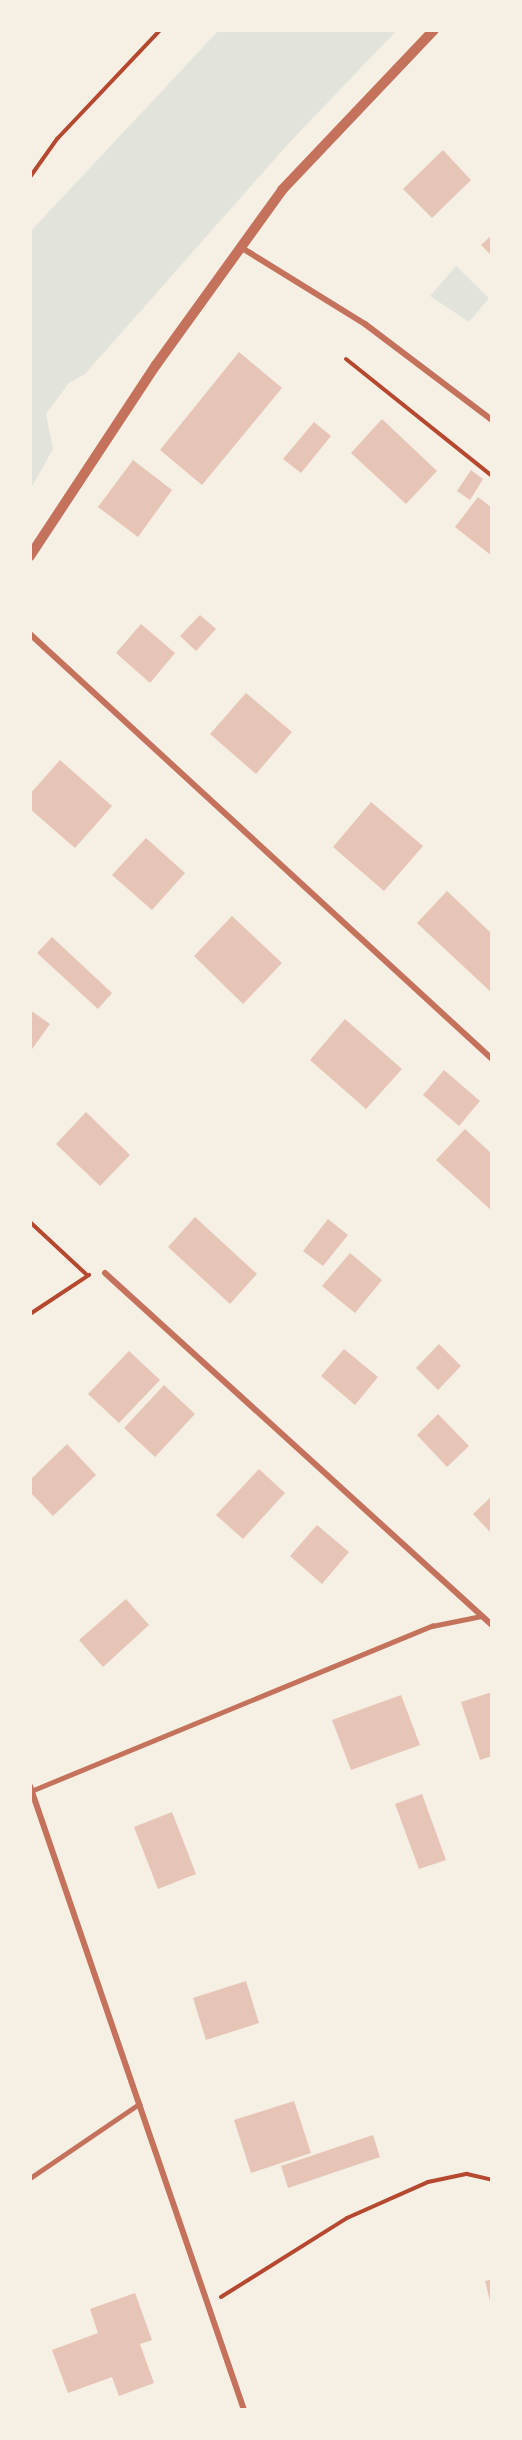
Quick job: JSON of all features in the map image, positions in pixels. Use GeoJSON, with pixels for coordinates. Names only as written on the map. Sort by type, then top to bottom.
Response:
{"type":"FeatureCollection","features":[{"type":"Feature","properties":{"kind":"street"},"geometry":{"type":"LineString","coordinates":[[30,556],[282,190],[434,30]]}},
{"type":"Feature","properties":{"kind":"street"},"geometry":{"type":"LineString","coordinates":[[242,248],[365,324],[492,420]]}},
{"type":"Feature","properties":{"kind":"street"},"geometry":{"type":"LineString","coordinates":[[30,634],[492,1059]]}},
{"type":"Feature","properties":{"kind":"street"},"geometry":{"type":"LineString","coordinates":[[105,1273],[492,1625]]}},
{"type":"Feature","properties":{"kind":"street"},"geometry":{"type":"LineString","coordinates":[[31,1789],[244,2410]]}},
{"type":"Feature","properties":{"kind":"lane"},"geometry":{"type":"LineString","coordinates":[[31,1789],[432,1626],[481,1616]]}},
{"type":"Feature","properties":{"kind":"lane"},"geometry":{"type":"LineString","coordinates":[[30,2178],[139,2104]]}},
{"type":"Feature","properties":{"kind":"path"},"geometry":{"type":"LineString","coordinates":[[30,177],[57,140],[160,30]]}},
{"type":"Feature","properties":{"kind":"path"},"geometry":{"type":"LineString","coordinates":[[346,359],[492,476]]}},
{"type":"Feature","properties":{"kind":"path"},"geometry":{"type":"LineString","coordinates":[[30,1222],[87,1275]]}},
{"type":"Feature","properties":{"kind":"path"},"geometry":{"type":"LineString","coordinates":[[30,1314],[87,1275],[105,1273]]}},
{"type":"Feature","properties":{"kind":"path"},"geometry":{"type":"LineString","coordinates":[[208,2305],[347,2218],[428,2182],[467,2174],[492,2180]]}},
{"type":"Feature","properties":{"kind":"shaded area"},"geometry":{"type":"Polygon","coordinates":[[[219,30],[397,30],[288,144],[85,374],[69,383],[46,414],[53,449],[30,490],[30,232],[219,30]]]}},
{"type":"Feature","properties":{"kind":"shaded area"},"geometry":{"type":"Polygon","coordinates":[[[456,266],[489,298],[469,322],[430,296],[456,266]]]}},
{"type":"Feature","properties":{"kind":"building"},"geometry":{"type":"Polygon","coordinates":[[[443,150],[471,180],[432,218],[403,189],[443,150]]]}},
{"type":"Feature","properties":{"kind":"building"},"geometry":{"type":"Polygon","coordinates":[[[492,235],[492,256],[481,245],[492,235]]]}},
{"type":"Feature","properties":{"kind":"building"},"geometry":{"type":"Polygon","coordinates":[[[239,352],[282,388],[202,485],[160,450],[239,352]]]}},
{"type":"Feature","properties":{"kind":"building"},"geometry":{"type":"Polygon","coordinates":[[[382,419],[437,471],[406,504],[351,453],[382,419]]]}},
{"type":"Feature","properties":{"kind":"building"},"geometry":{"type":"Polygon","coordinates":[[[314,422],[331,436],[301,473],[283,459],[314,422]]]}},
{"type":"Feature","properties":{"kind":"building"},"geometry":{"type":"Polygon","coordinates":[[[133,460],[172,490],[138,537],[98,507],[133,460]]]}},
{"type":"Feature","properties":{"kind":"building"},"geometry":{"type":"Polygon","coordinates":[[[471,470],[483,479],[470,500],[457,491],[471,470]]]}},
{"type":"Feature","properties":{"kind":"building"},"geometry":{"type":"Polygon","coordinates":[[[478,497],[492,508],[492,556],[455,527],[478,497]]]}},
{"type":"Feature","properties":{"kind":"building"},"geometry":{"type":"Polygon","coordinates":[[[200,615],[216,629],[196,651],[180,636],[200,615]]]}},
{"type":"Feature","properties":{"kind":"building"},"geometry":{"type":"Polygon","coordinates":[[[141,624],[175,653],[150,683],[116,653],[141,624]]]}},
{"type":"Feature","properties":{"kind":"building"},"geometry":{"type":"Polygon","coordinates":[[[246,693],[292,732],[256,774],[210,734],[246,693]]]}},
{"type":"Feature","properties":{"kind":"building"},"geometry":{"type":"Polygon","coordinates":[[[60,760],[112,806],[75,848],[30,809],[30,794],[60,760]]]}},
{"type":"Feature","properties":{"kind":"building"},"geometry":{"type":"Polygon","coordinates":[[[371,802],[423,846],[384,891],[333,847],[371,802]]]}},
{"type":"Feature","properties":{"kind":"building"},"geometry":{"type":"Polygon","coordinates":[[[146,838],[185,873],[152,910],[112,875],[146,838]]]}},
{"type":"Feature","properties":{"kind":"building"},"geometry":{"type":"Polygon","coordinates":[[[447,891],[492,934],[492,993],[417,923],[447,891]]]}},
{"type":"Feature","properties":{"kind":"building"},"geometry":{"type":"Polygon","coordinates":[[[232,916],[282,963],[243,1004],[194,956],[232,916]]]}},
{"type":"Feature","properties":{"kind":"building"},"geometry":{"type":"Polygon","coordinates":[[[52,937],[112,993],[98,1009],[37,953],[52,937]]]}},
{"type":"Feature","properties":{"kind":"building"},"geometry":{"type":"Polygon","coordinates":[[[30,1010],[50,1024],[30,1052],[30,1010]]]}},
{"type":"Feature","properties":{"kind":"building"},"geometry":{"type":"Polygon","coordinates":[[[345,1019],[402,1069],[366,1109],[310,1060],[345,1019]]]}},
{"type":"Feature","properties":{"kind":"building"},"geometry":{"type":"Polygon","coordinates":[[[444,1070],[480,1101],[459,1126],[423,1095],[444,1070]]]}},
{"type":"Feature","properties":{"kind":"building"},"geometry":{"type":"Polygon","coordinates":[[[86,1112],[130,1155],[100,1186],[56,1144],[86,1112]]]}},
{"type":"Feature","properties":{"kind":"building"},"geometry":{"type":"Polygon","coordinates":[[[465,1129],[492,1154],[492,1211],[436,1160],[465,1129]]]}},
{"type":"Feature","properties":{"kind":"building"},"geometry":{"type":"Polygon","coordinates":[[[195,1217],[257,1274],[230,1304],[168,1247],[195,1217]]]}},
{"type":"Feature","properties":{"kind":"building"},"geometry":{"type":"Polygon","coordinates":[[[328,1219],[348,1235],[323,1266],[303,1251],[328,1219]]]}},
{"type":"Feature","properties":{"kind":"building"},"geometry":{"type":"Polygon","coordinates":[[[350,1253],[382,1280],[355,1313],[322,1286],[350,1253]]]}},
{"type":"Feature","properties":{"kind":"building"},"geometry":{"type":"Polygon","coordinates":[[[439,1344],[461,1366],[438,1390],[416,1368],[439,1344]]]}},
{"type":"Feature","properties":{"kind":"building"},"geometry":{"type":"Polygon","coordinates":[[[344,1349],[378,1377],[355,1405],[321,1376],[344,1349]]]}},
{"type":"Feature","properties":{"kind":"building"},"geometry":{"type":"Polygon","coordinates":[[[129,1351],[160,1380],[119,1423],[88,1394],[129,1351]]]}},
{"type":"Feature","properties":{"kind":"building"},"geometry":{"type":"Polygon","coordinates":[[[164,1385],[195,1414],[155,1457],[124,1428],[164,1385]]]}},
{"type":"Feature","properties":{"kind":"building"},"geometry":{"type":"Polygon","coordinates":[[[438,1414],[469,1446],[447,1467],[417,1435],[438,1414]]]}},
{"type":"Feature","properties":{"kind":"building"},"geometry":{"type":"Polygon","coordinates":[[[67,1444],[96,1475],[53,1516],[30,1492],[30,1480],[67,1444]]]}},
{"type":"Feature","properties":{"kind":"building"},"geometry":{"type":"Polygon","coordinates":[[[259,1469],[285,1493],[243,1539],[216,1515],[259,1469]]]}},
{"type":"Feature","properties":{"kind":"building"},"geometry":{"type":"Polygon","coordinates":[[[492,1496],[492,1534],[473,1514],[492,1496]]]}},
{"type":"Feature","properties":{"kind":"building"},"geometry":{"type":"Polygon","coordinates":[[[317,1525],[349,1552],[322,1584],[290,1556],[317,1525]]]}},
{"type":"Feature","properties":{"kind":"building"},"geometry":{"type":"Polygon","coordinates":[[[126,1599],[149,1625],[103,1667],[79,1640],[126,1599]]]}},
{"type":"Feature","properties":{"kind":"building"},"geometry":{"type":"Polygon","coordinates":[[[492,1692],[492,1756],[480,1760],[461,1702],[492,1692]]]}},
{"type":"Feature","properties":{"kind":"building"},"geometry":{"type":"Polygon","coordinates":[[[401,1695],[420,1745],[351,1770],[332,1720],[401,1695]]]}},
{"type":"Feature","properties":{"kind":"building"},"geometry":{"type":"Polygon","coordinates":[[[422,1794],[446,1860],[419,1869],[395,1804],[422,1794]]]}},
{"type":"Feature","properties":{"kind":"building"},"geometry":{"type":"Polygon","coordinates":[[[172,1812],[196,1874],[158,1889],[134,1827],[172,1812]]]}},
{"type":"Feature","properties":{"kind":"building"},"geometry":{"type":"Polygon","coordinates":[[[246,1981],[259,2023],[206,2040],[193,1998],[246,1981]]]}},
{"type":"Feature","properties":{"kind":"building"},"geometry":{"type":"Polygon","coordinates":[[[294,2101],[311,2153],[251,2173],[234,2120],[294,2101]]]}},
{"type":"Feature","properties":{"kind":"building"},"geometry":{"type":"Polygon","coordinates":[[[373,2135],[380,2157],[288,2188],[281,2166],[373,2135]]]}},
{"type":"Feature","properties":{"kind":"building"},"geometry":{"type":"Polygon","coordinates":[[[492,2279],[492,2305],[491,2305],[485,2281],[492,2279]]]}},
{"type":"Feature","properties":{"kind":"building"},"geometry":{"type":"Polygon","coordinates":[[[135,2293],[152,2340],[140,2344],[154,2383],[119,2396],[112,2377],[68,2393],[52,2350],[98,2333],[90,2309],[135,2293]]]}}]}
